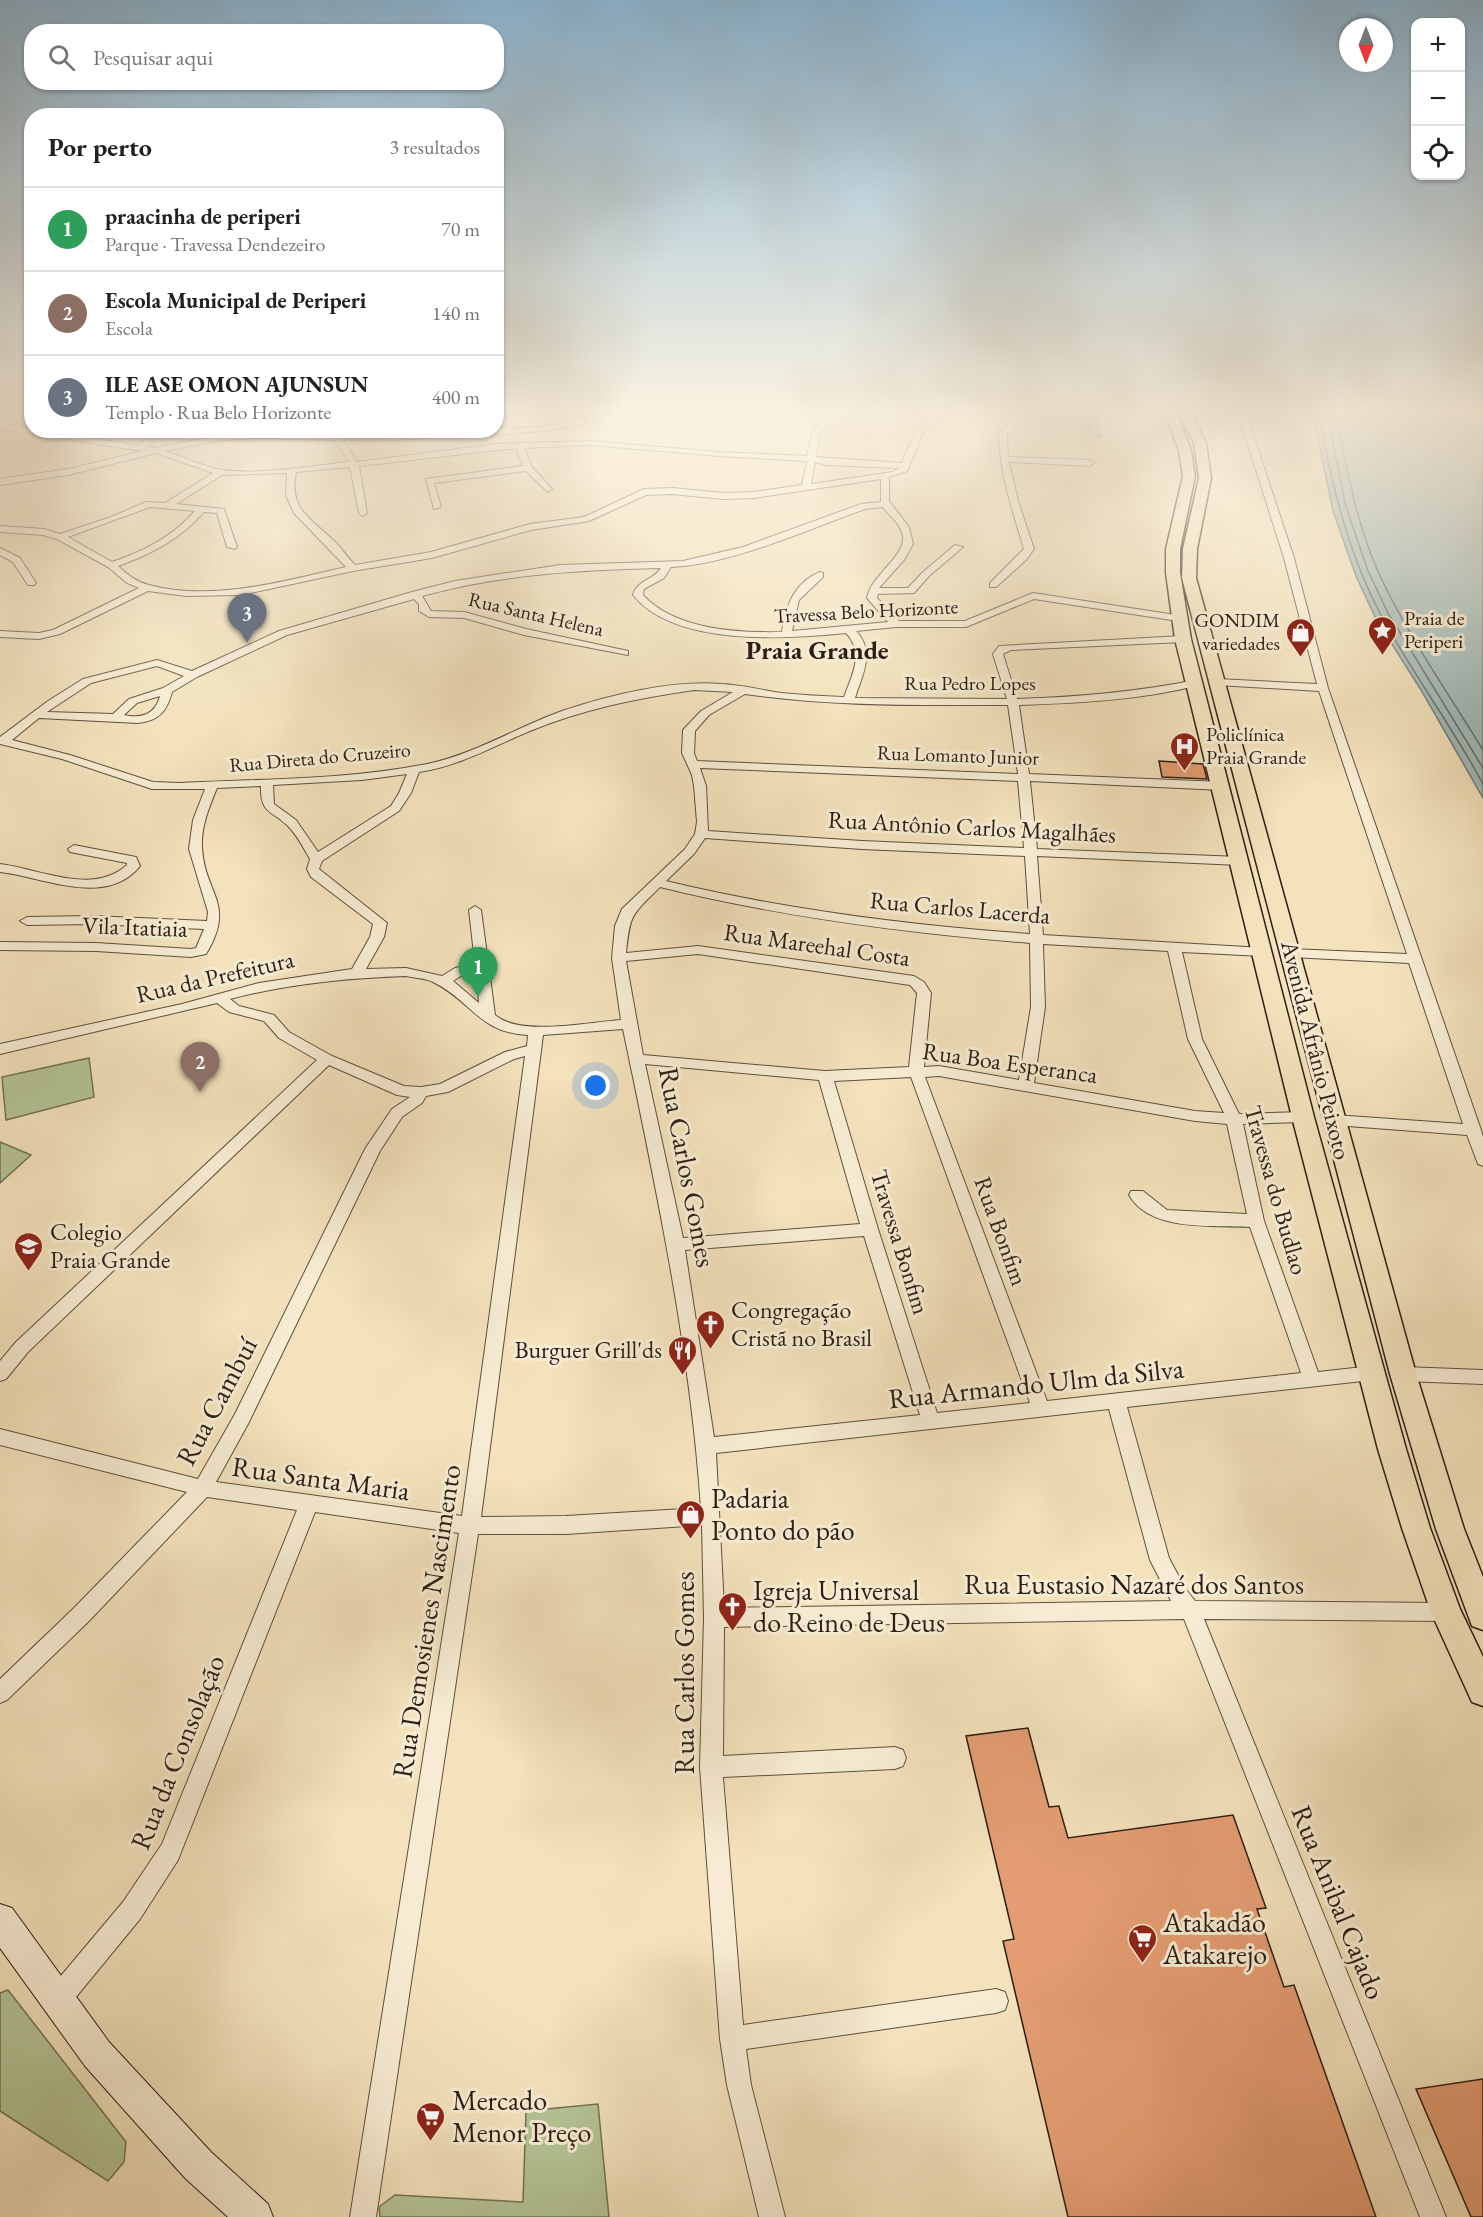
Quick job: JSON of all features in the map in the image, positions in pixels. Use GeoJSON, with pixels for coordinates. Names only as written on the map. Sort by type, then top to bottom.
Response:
{"type":"FeatureCollection","features":[{"type":"Feature","properties":{"kind":"main road","name":"Avenida Afrânio Peixoto"},"geometry":{"type":"LineString","coordinates":[[1181,513],[1173,549],[1173,573],[1181,629],[1206,682],[1291,952],[1403,1374],[1450,1529],[1483,1616]]}},
{"type":"Feature","properties":{"kind":"main road","name":"Avenida Afrânio Peixoto"},"geometry":{"type":"LineString","coordinates":[[1196,513],[1190,549],[1189,578],[1222,786],[1240,861],[1303,1117],[1416,1528],[1446,1612],[1483,1691]]}},
{"type":"Feature","properties":{"kind":"main road"},"geometry":{"type":"LineString","coordinates":[[0,1920],[97,2054],[198,2165],[255,2217]]}},
{"type":"Feature","properties":{"kind":"street"},"geometry":{"type":"LineString","coordinates":[[60,537],[127,513]]}},
{"type":"Feature","properties":{"kind":"street"},"geometry":{"type":"LineString","coordinates":[[111,565],[146,552],[179,534],[198,513]]}},
{"type":"Feature","properties":{"kind":"street"},"geometry":{"type":"LineString","coordinates":[[223,513],[232,547]]}},
{"type":"Feature","properties":{"kind":"street"},"geometry":{"type":"LineString","coordinates":[[300,513],[310,528],[329,542],[353,568]]}},
{"type":"Feature","properties":{"kind":"street"},"geometry":{"type":"LineString","coordinates":[[0,529],[44,532],[60,537],[111,565],[130,581],[147,588],[186,593],[241,592],[353,568],[432,555],[515,531],[586,519],[601,513]]}},
{"type":"Feature","properties":{"kind":"street"},"geometry":{"type":"LineString","coordinates":[[123,718],[116,715],[133,701],[167,690],[193,675],[283,633],[415,594],[501,575],[560,568],[667,566],[698,561],[735,552],[843,513]]}},
{"type":"Feature","properties":{"kind":"street"},"geometry":{"type":"LineString","coordinates":[[893,513],[909,536],[908,546],[872,591],[874,601],[896,624]]}},
{"type":"Feature","properties":{"kind":"street"},"geometry":{"type":"LineString","coordinates":[[993,585],[1023,558],[1029,549],[1018,513]]}},
{"type":"Feature","properties":{"kind":"street"},"geometry":{"type":"LineString","coordinates":[[1275,513],[1289,558],[1323,688],[1483,1160]]}},
{"type":"Feature","properties":{"kind":"street"},"geometry":{"type":"LineString","coordinates":[[872,591],[911,591],[926,574],[958,547]]}},
{"type":"Feature","properties":{"kind":"street"},"geometry":{"type":"LineString","coordinates":[[0,550],[17,560],[32,583]]}},
{"type":"Feature","properties":{"kind":"street","name":"Travessa Belo Horizonte"},"geometry":{"type":"LineString","coordinates":[[667,566],[661,576],[638,592],[642,601],[657,612],[679,621],[744,634],[787,635],[896,624],[966,624],[1033,596],[1181,629]]}},
{"type":"Feature","properties":{"kind":"street"},"geometry":{"type":"LineString","coordinates":[[787,635],[792,599],[820,575]]}},
{"type":"Feature","properties":{"kind":"street"},"geometry":{"type":"LineString","coordinates":[[0,634],[39,636],[56,632],[147,588]]}},
{"type":"Feature","properties":{"kind":"street","name":"Rua Santa Helena"},"geometry":{"type":"LineString","coordinates":[[415,594],[424,604],[424,610],[429,614],[464,615],[524,632],[624,653]]}},
{"type":"Feature","properties":{"kind":"street"},"geometry":{"type":"LineString","coordinates":[[848,629],[861,642],[863,655],[848,701]]}},
{"type":"Feature","properties":{"kind":"street"},"geometry":{"type":"LineString","coordinates":[[1026,1085],[1038,1007],[1032,852],[1013,702],[998,654],[1003,648],[1181,629]]}},
{"type":"Feature","properties":{"kind":"street"},"geometry":{"type":"LineString","coordinates":[[1,740],[87,681],[160,663],[193,675]]}},
{"type":"Feature","properties":{"kind":"street","name":"Rua Pedro Lopes"},"geometry":{"type":"LineString","coordinates":[[744,690],[848,701],[1013,702],[1098,699],[1206,682],[1323,688]]}},
{"type":"Feature","properties":{"kind":"street","name":"Rua Direta do Cruzeiro"},"geometry":{"type":"LineString","coordinates":[[1,740],[66,757],[152,785],[170,787],[362,777],[414,770],[465,757],[525,729],[600,703],[694,687],[744,690]]}},
{"type":"Feature","properties":{"kind":"street"},"geometry":{"type":"LineString","coordinates":[[37,715],[141,720],[155,715],[161,708],[167,690]]}},
{"type":"Feature","properties":{"kind":"street"},"geometry":{"type":"LineString","coordinates":[[701,834],[703,822],[700,786],[694,764],[688,753],[689,730],[705,713],[744,690]]}},
{"type":"Feature","properties":{"kind":"street","name":"Rua Lomanto Junior"},"geometry":{"type":"LineString","coordinates":[[694,764],[1222,786]]}},
{"type":"Feature","properties":{"kind":"street"},"geometry":{"type":"LineString","coordinates":[[357,973],[377,938],[380,923],[315,874],[313,869],[316,859],[395,808],[405,793],[414,770]]}},
{"type":"Feature","properties":{"kind":"street"},"geometry":{"type":"LineString","coordinates":[[267,782],[267,800],[271,808],[290,822],[316,859]]}},
{"type":"Feature","properties":{"kind":"street","name":"Vila Itatiaia"},"geometry":{"type":"LineString","coordinates":[[0,946],[96,947],[195,953],[202,949],[216,910],[197,857],[196,835],[203,807],[213,785]]}},
{"type":"Feature","properties":{"kind":"street","name":"Rua Antônio Carlos Magalhães"},"geometry":{"type":"LineString","coordinates":[[701,834],[862,845],[1240,861]]}},
{"type":"Feature","properties":{"kind":"street","name":"Rua Carlos Gomes"},"geometry":{"type":"LineString","coordinates":[[701,834],[690,851],[627,912],[622,926],[619,958],[629,1024],[676,1245],[706,1446],[714,1618],[711,1767],[732,2039],[739,2085],[772,2217]]}},
{"type":"Feature","properties":{"kind":"street"},"geometry":{"type":"LineString","coordinates":[[0,868],[24,870],[65,881],[102,884],[117,881],[134,866],[132,860],[74,849]]}},
{"type":"Feature","properties":{"kind":"street","name":"Rua Carlos Lacerda"},"geometry":{"type":"LineString","coordinates":[[657,883],[716,899],[845,920],[922,929],[1263,951]]}},
{"type":"Feature","properties":{"kind":"street"},"geometry":{"type":"LineString","coordinates":[[475,910],[488,1016]]}},
{"type":"Feature","properties":{"kind":"street"},"geometry":{"type":"LineString","coordinates":[[27,921],[212,925]]}},
{"type":"Feature","properties":{"kind":"street","name":"Travessa do Budlao"},"geometry":{"type":"LineString","coordinates":[[1174,946],[1195,1039],[1234,1119],[1256,1221],[1312,1379]]}},
{"type":"Feature","properties":{"kind":"street","name":"Rua Mareehal Costa"},"geometry":{"type":"LineString","coordinates":[[619,958],[672,951],[718,952],[916,981],[922,986],[924,993],[916,1071]]}},
{"type":"Feature","properties":{"kind":"street"},"geometry":{"type":"LineString","coordinates":[[1291,952],[1413,959]]}},
{"type":"Feature","properties":{"kind":"street"},"geometry":{"type":"LineString","coordinates":[[443,981],[460,971],[482,966]]}},
{"type":"Feature","properties":{"kind":"street","name":"Rua da Prefeitura"},"geometry":{"type":"LineString","coordinates":[[0,1049],[182,1008],[284,982],[357,973],[406,972],[424,974],[443,981],[505,1028],[534,1040],[629,1024]]}},
{"type":"Feature","properties":{"kind":"street"},"geometry":{"type":"LineString","coordinates":[[218,998],[234,1009],[269,1018],[284,1035],[327,1059],[402,1091],[422,1092],[443,1088],[510,1055],[534,1040]]}},
{"type":"Feature","properties":{"kind":"street","name":"Rua Demosienes Nascimento"},"geometry":{"type":"LineString","coordinates":[[363,2217],[470,1526],[534,1040]]}},
{"type":"Feature","properties":{"kind":"street"},"geometry":{"type":"LineString","coordinates":[[0,1374],[22,1347],[327,1059]]}},
{"type":"Feature","properties":{"kind":"street","name":"Rua Boa Esperanca"},"geometry":{"type":"LineString","coordinates":[[638,1059],[825,1077],[939,1071],[1168,1112],[1234,1119],[1303,1117]]}},
{"type":"Feature","properties":{"kind":"street","name":"Rua Bonfim"},"geometry":{"type":"LineString","coordinates":[[916,1071],[1041,1409]]}},
{"type":"Feature","properties":{"kind":"street","name":"Travessa Bonfim"},"geometry":{"type":"LineString","coordinates":[[825,1077],[930,1421]]}},
{"type":"Feature","properties":{"kind":"street","name":"Rua Cambuí"},"geometry":{"type":"LineString","coordinates":[[0,1693],[82,1614],[203,1488],[247,1409],[373,1149],[397,1113],[417,1099],[422,1092]]}},
{"type":"Feature","properties":{"kind":"street"},"geometry":{"type":"LineString","coordinates":[[1334,1120],[1473,1130]]}},
{"type":"Feature","properties":{"kind":"street"},"geometry":{"type":"LineString","coordinates":[[1137,1195],[1158,1213],[1167,1216],[1256,1221]]}},
{"type":"Feature","properties":{"kind":"street"},"geometry":{"type":"LineString","coordinates":[[676,1245],[870,1229]]}},
{"type":"Feature","properties":{"kind":"street","name":"Rua Armando Ulm da Silva"},"geometry":{"type":"LineString","coordinates":[[706,1446],[1372,1373]]}},
{"type":"Feature","properties":{"kind":"street"},"geometry":{"type":"LineString","coordinates":[[1403,1374],[1483,1377]]}},
{"type":"Feature","properties":{"kind":"street","name":"Rua Anibal Cajado"},"geometry":{"type":"LineString","coordinates":[[1116,1401],[1160,1560],[1178,1595],[1190,1610],[1433,2217]]}},
{"type":"Feature","properties":{"kind":"street","name":"Rua Santa Maria"},"geometry":{"type":"LineString","coordinates":[[0,1437],[203,1488],[470,1526],[566,1526],[711,1516]]}},
{"type":"Feature","properties":{"kind":"street","name":"Rua da Consolação"},"geometry":{"type":"LineString","coordinates":[[58,2000],[128,1919],[170,1852],[309,1503]]}},
{"type":"Feature","properties":{"kind":"street","name":"Rua Eustasio Nazaré dos Santos"},"geometry":{"type":"LineString","coordinates":[[714,1618],[1190,1610],[1446,1612]]}},
{"type":"Feature","properties":{"kind":"street"},"geometry":{"type":"LineString","coordinates":[[711,1767],[895,1758]]}},
{"type":"Feature","properties":{"kind":"street"},"geometry":{"type":"LineString","coordinates":[[732,2039],[996,2001]]}},
{"type":"Feature","properties":{"kind":"green space"},"geometry":{"type":"Polygon","coordinates":[[[89,1058],[94,1097],[6,1120],[2,1077],[89,1058]]]}},
{"type":"Feature","properties":{"kind":"green space"},"geometry":{"type":"Polygon","coordinates":[[[0,1142],[31,1155],[0,1183],[0,1142]]]}},
{"type":"Feature","properties":{"kind":"green space"},"geometry":{"type":"Polygon","coordinates":[[[8,1990],[126,2142],[124,2162],[108,2181],[0,2111],[0,1993],[8,1990]]]}},
{"type":"Feature","properties":{"kind":"green space"},"geometry":{"type":"Polygon","coordinates":[[[598,2104],[609,2217],[380,2217],[379,2207],[395,2195],[523,2202],[526,2111],[598,2104]]]}},
{"type":"Feature","properties":{"kind":"water"},"geometry":{"type":"Polygon","coordinates":[[[1334,513],[1483,513],[1483,798],[1421,690],[1376,619],[1356,576],[1334,513]]]}},
{"type":"Feature","properties":{"kind":"building","name":"Policlínica Praia Grande"},"geometry":{"type":"Polygon","coordinates":[[[1159,761],[1203,764],[1207,779],[1162,777],[1159,761]]]}},
{"type":"Feature","properties":{"kind":"building","name":"Atakadão Atakarejo"},"geometry":{"type":"Polygon","coordinates":[[[1028,1728],[1049,1807],[1059,1806],[1068,1838],[1233,1815],[1266,1908],[1257,1909],[1284,1987],[1294,1985],[1376,2217],[1068,2217],[1003,1941],[1014,1939],[966,1736],[1028,1728]]]}},
{"type":"Feature","properties":{"kind":"building"},"geometry":{"type":"Polygon","coordinates":[[[1483,2079],[1483,2217],[1471,2217],[1416,2089],[1483,2079]]]}},
{"type":"Feature","properties":{"kind":"place","name":"ILE ASE OMON AJUNSUN"},"geometry":{"type":"Point","coordinates":[247,643]}},
{"type":"Feature","properties":{"kind":"place","name":"Praia de Periperi"},"geometry":{"type":"Point","coordinates":[1383,656]}},
{"type":"Feature","properties":{"kind":"place","name":"GONDIM variedades"},"geometry":{"type":"Point","coordinates":[1301,658]}},
{"type":"Feature","properties":{"kind":"place","name":"Policlínica Praia Grande"},"geometry":{"type":"Point","coordinates":[1185,772]}},
{"type":"Feature","properties":{"kind":"place","name":"praacinha de periperi"},"geometry":{"type":"Point","coordinates":[478,997]}},
{"type":"Feature","properties":{"kind":"place","name":"Escola Municipal de Periperi"},"geometry":{"type":"Point","coordinates":[200,1092]}},
{"type":"Feature","properties":{"kind":"place","name":"Colegio Praia Grande"},"geometry":{"type":"Point","coordinates":[29,1272]}},
{"type":"Feature","properties":{"kind":"place","name":"Congregação Cristã no Brasil"},"geometry":{"type":"Point","coordinates":[710,1350]}},
{"type":"Feature","properties":{"kind":"place","name":"Burguer Grill'ds"},"geometry":{"type":"Point","coordinates":[683,1376]}},
{"type":"Feature","properties":{"kind":"place","name":"Padaria Ponto do pão"},"geometry":{"type":"Point","coordinates":[690,1540]}},
{"type":"Feature","properties":{"kind":"place","name":"Igreja Universal do Reino de Deus"},"geometry":{"type":"Point","coordinates":[732,1632]}},
{"type":"Feature","properties":{"kind":"place","name":"Atakadão Atakarejo"},"geometry":{"type":"Point","coordinates":[1142,1964]}},
{"type":"Feature","properties":{"kind":"place","name":"Mercado Menor Preço"},"geometry":{"type":"Point","coordinates":[431,2142]}},
{"type":"Feature","properties":{"kind":"district","name":"Praia Grande"},"geometry":{"type":"Point","coordinates":[817,650]}}]}
